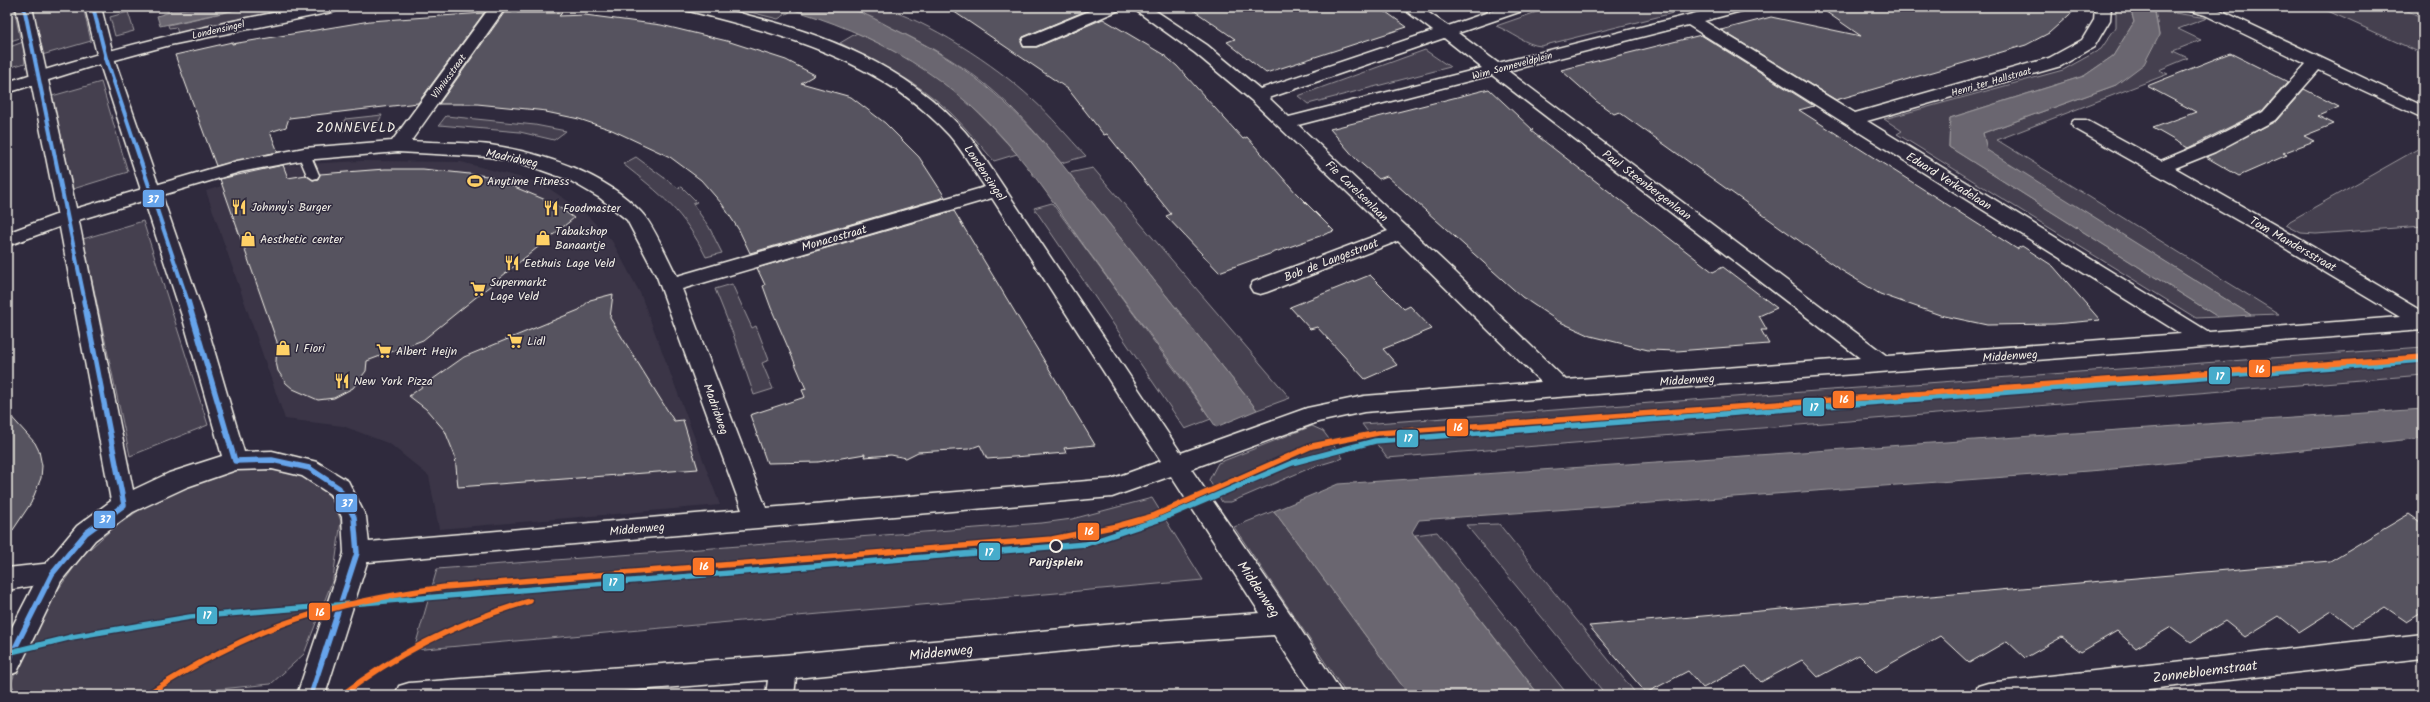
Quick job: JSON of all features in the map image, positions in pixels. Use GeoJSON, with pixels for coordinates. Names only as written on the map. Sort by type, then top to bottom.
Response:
{"type":"FeatureCollection","features":[{"type":"Feature","properties":{"kind":"street"},"geometry":{"type":"LineString","coordinates":[[24,7],[40,77],[124,505]]}},
{"type":"Feature","properties":{"kind":"street"},"geometry":{"type":"LineString","coordinates":[[93,7],[106,58],[194,319],[235,461]]}},
{"type":"Feature","properties":{"kind":"street","name":"Londensingel"},"geometry":{"type":"LineString","coordinates":[[7,88],[143,46],[249,21],[332,7]]}},
{"type":"Feature","properties":{"kind":"street","name":"Vilniusstraat"},"geometry":{"type":"LineString","coordinates":[[398,146],[498,7]]}},
{"type":"Feature","properties":{"kind":"street","name":"Londensingel"},"geometry":{"type":"LineString","coordinates":[[691,7],[733,15],[802,35],[833,47],[886,75],[929,106],[949,125],[964,143],[997,190],[1175,465]]}},
{"type":"Feature","properties":{"kind":"street"},"geometry":{"type":"LineString","coordinates":[[1030,42],[1113,7]]}},
{"type":"Feature","properties":{"kind":"street","name":"Fie Carelsenlaan"},"geometry":{"type":"LineString","coordinates":[[1139,7],[1201,49],[1257,96],[1402,233],[1561,389]]}},
{"type":"Feature","properties":{"kind":"street","name":"Paul Steenbergenlaan"},"geometry":{"type":"LineString","coordinates":[[1409,7],[1446,32],[1884,365]]}},
{"type":"Feature","properties":{"kind":"street"},"geometry":{"type":"LineString","coordinates":[[1257,96],[1519,7]]}},
{"type":"Feature","properties":{"kind":"street","name":"Wim Sonneveldplein"},"geometry":{"type":"LineString","coordinates":[[1285,123],[1739,7]]}},
{"type":"Feature","properties":{"kind":"street","name":"Henri ter Hallstraat"},"geometry":{"type":"LineString","coordinates":[[1851,120],[2055,62],[2088,44],[2102,20],[2103,7]]}},
{"type":"Feature","properties":{"kind":"street"},"geometry":{"type":"LineString","coordinates":[[2193,7],[2210,10],[2316,63],[2423,113]]}},
{"type":"Feature","properties":{"kind":"street","name":"Eduard Verkadelaan"},"geometry":{"type":"LineString","coordinates":[[1690,19],[2208,341]]}},
{"type":"Feature","properties":{"kind":"street"},"geometry":{"type":"LineString","coordinates":[[2161,167],[2208,148],[2270,116],[2316,63]]}},
{"type":"Feature","properties":{"kind":"street","name":"Tom Mandersstraat"},"geometry":{"type":"LineString","coordinates":[[2080,124],[2161,167],[2358,281],[2423,323]]}},
{"type":"Feature","properties":{"kind":"street","name":"Madridweg"},"geometry":{"type":"LineString","coordinates":[[7,240],[68,217],[237,167],[304,154],[398,146],[490,151],[533,161],[576,176],[607,194],[635,217],[671,285],[757,518]]}},
{"type":"Feature","properties":{"kind":"street","name":"Monacostraat"},"geometry":{"type":"LineString","coordinates":[[671,285],[997,190]]}},
{"type":"Feature","properties":{"kind":"street","name":"Bob de Langestraat"},"geometry":{"type":"LineString","coordinates":[[1260,287],[1402,233]]}},
{"type":"Feature","properties":{"kind":"street","name":"Tom Mandersstraat"},"geometry":{"type":"LineString","coordinates":[[2208,341],[2423,323]]}},
{"type":"Feature","properties":{"kind":"street","name":"Middenweg"},"geometry":{"type":"LineString","coordinates":[[357,553],[1112,488],[1316,414],[1342,407],[1561,389],[2208,341]]}},
{"type":"Feature","properties":{"kind":"street"},"geometry":{"type":"LineString","coordinates":[[7,664],[52,574],[86,534],[124,505],[178,480],[235,461],[272,460],[309,468],[339,488],[354,517],[357,553],[311,695]]}},
{"type":"Feature","properties":{"kind":"street","name":"Middenweg"},"geometry":{"type":"LineString","coordinates":[[409,695],[784,667],[1118,635],[1282,623],[1175,465]]}},
{"type":"Feature","properties":{"kind":"street"},"geometry":{"type":"LineString","coordinates":[[7,579],[52,574]]}},
{"type":"Feature","properties":{"kind":"street"},"geometry":{"type":"LineString","coordinates":[[1282,623],[1329,695]]}},
{"type":"Feature","properties":{"kind":"street","name":"Zonnebloemstraat"},"geometry":{"type":"LineString","coordinates":[[1989,695],[2423,646]]}},
{"type":"Feature","properties":{"kind":"street"},"geometry":{"type":"LineString","coordinates":[[780,695],[784,667]]}},
{"type":"Feature","properties":{"kind":"lane"},"geometry":{"type":"LineString","coordinates":[[304,154],[313,175]]}},
{"type":"Feature","properties":{"kind":"shaded area"},"geometry":{"type":"Polygon","coordinates":[[[834,6],[861,12],[942,55],[985,85],[1023,121],[1061,163],[1257,410],[1216,427],[1027,167],[992,126],[967,102],[912,62],[882,45],[850,30],[783,7],[834,6]]]}},
{"type":"Feature","properties":{"kind":"shaded area"},"geometry":{"type":"Polygon","coordinates":[[[7,7],[14,7],[20,38],[7,42],[7,7]]]}},
{"type":"Feature","properties":{"kind":"shaded area"},"geometry":{"type":"Polygon","coordinates":[[[32,7],[83,7],[91,41],[42,55],[32,7]]]}},
{"type":"Feature","properties":{"kind":"shaded area"},"geometry":{"type":"Polygon","coordinates":[[[170,7],[180,7],[180,10],[191,7],[249,7],[160,26],[157,16],[170,12],[170,7]]]}},
{"type":"Feature","properties":{"kind":"shaded area"},"geometry":{"type":"Polygon","coordinates":[[[249,7],[298,7],[178,33],[176,27],[169,28],[168,25],[249,7]]]}},
{"type":"Feature","properties":{"kind":"shaded area"},"geometry":{"type":"Polygon","coordinates":[[[730,7],[783,7],[793,10],[778,19],[730,7]]]}},
{"type":"Feature","properties":{"kind":"shaded area"},"geometry":{"type":"Polygon","coordinates":[[[855,7],[879,7],[898,13],[960,45],[1000,72],[1032,99],[1046,112],[1086,156],[1061,163],[1014,110],[981,80],[946,57],[909,36],[851,10],[855,7]]]}},
{"type":"Feature","properties":{"kind":"shaded area"},"geometry":{"type":"Polygon","coordinates":[[[1551,7],[1697,7],[1541,46],[1524,41],[1496,26],[1551,7]]]}},
{"type":"Feature","properties":{"kind":"shaded area"},"geometry":{"type":"Polygon","coordinates":[[[2116,7],[2130,7],[2134,22],[2113,56],[2084,76],[1950,118],[1949,147],[2218,317],[2196,318],[1897,134],[1902,131],[1884,119],[2063,70],[2101,49],[2116,27],[2116,7]]]}},
{"type":"Feature","properties":{"kind":"shaded area"},"geometry":{"type":"Polygon","coordinates":[[[2130,7],[2154,7],[2159,35],[2144,64],[2116,85],[1983,133],[1987,150],[2251,315],[2218,317],[1949,147],[1950,118],[2084,76],[2113,56],[2134,22],[2130,7]]]}},
{"type":"Feature","properties":{"kind":"shaded area"},"geometry":{"type":"Polygon","coordinates":[[[2319,7],[2399,7],[2423,18],[2423,54],[2319,7]]]}},
{"type":"Feature","properties":{"kind":"shaded area"},"geometry":{"type":"Polygon","coordinates":[[[2155,10],[2207,18],[2178,29],[2201,40],[2173,51],[2188,58],[2159,70],[2168,74],[1997,140],[2279,314],[2251,315],[1987,151],[1983,133],[2116,85],[2159,35],[2155,10]]]}},
{"type":"Feature","properties":{"kind":"shaded area"},"geometry":{"type":"Polygon","coordinates":[[[128,12],[134,31],[115,36],[110,17],[128,12]]]}},
{"type":"Feature","properties":{"kind":"shaded area"},"geometry":{"type":"Polygon","coordinates":[[[857,33],[911,59],[940,79],[975,110],[1017,154],[994,161],[951,113],[926,92],[898,74],[840,43],[857,33]]]}},
{"type":"Feature","properties":{"kind":"shaded area"},"geometry":{"type":"Polygon","coordinates":[[[23,42],[25,63],[8,68],[7,48],[23,42]]]}},
{"type":"Feature","properties":{"kind":"shaded area"},"geometry":{"type":"Polygon","coordinates":[[[1425,50],[1450,67],[1308,104],[1298,96],[1425,50]]]}},
{"type":"Feature","properties":{"kind":"shaded area"},"geometry":{"type":"Polygon","coordinates":[[[101,82],[128,172],[73,189],[52,96],[101,82]]]}},
{"type":"Feature","properties":{"kind":"shaded area"},"geometry":{"type":"Polygon","coordinates":[[[382,115],[376,127],[339,131],[345,119],[382,115]]]}},
{"type":"Feature","properties":{"kind":"shaded area"},"geometry":{"type":"Polygon","coordinates":[[[446,116],[535,125],[566,131],[554,140],[520,132],[439,125],[446,116]]]}},
{"type":"Feature","properties":{"kind":"shaded area"},"geometry":{"type":"Polygon","coordinates":[[[2423,146],[2423,226],[2316,234],[2301,233],[2286,225],[2290,221],[2423,146]]]}},
{"type":"Feature","properties":{"kind":"shaded area"},"geometry":{"type":"Polygon","coordinates":[[[636,157],[678,188],[682,187],[697,202],[693,204],[709,227],[722,253],[706,257],[698,241],[680,216],[660,195],[623,164],[636,157]]]}},
{"type":"Feature","properties":{"kind":"shaded area"},"geometry":{"type":"Polygon","coordinates":[[[362,161],[461,162],[541,183],[584,212],[612,241],[640,293],[720,505],[439,529],[429,476],[390,444],[343,426],[285,419],[206,191],[288,165],[362,161]]]}},
{"type":"Feature","properties":{"kind":"shaded area"},"geometry":{"type":"Polygon","coordinates":[[[1093,168],[1290,398],[1257,410],[1069,173],[1093,168]]]}},
{"type":"Feature","properties":{"kind":"shaded area"},"geometry":{"type":"Polygon","coordinates":[[[1052,203],[1211,419],[1185,429],[1034,208],[1052,203]]]}},
{"type":"Feature","properties":{"kind":"shaded area"},"geometry":{"type":"Polygon","coordinates":[[[143,221],[208,425],[130,456],[83,239],[143,221]]]}},
{"type":"Feature","properties":{"kind":"shaded area"},"geometry":{"type":"Polygon","coordinates":[[[732,284],[752,328],[756,326],[769,360],[762,363],[773,389],[754,395],[733,334],[715,289],[732,284]]]}},
{"type":"Feature","properties":{"kind":"shaded area"},"geometry":{"type":"Polygon","coordinates":[[[2423,347],[2423,375],[1387,458],[1362,424],[2423,347]]]}},
{"type":"Feature","properties":{"kind":"shaded area"},"geometry":{"type":"Polygon","coordinates":[[[2423,409],[2423,438],[2102,470],[1419,520],[1412,532],[1539,695],[1409,695],[1274,511],[1338,484],[2423,409]]]}},
{"type":"Feature","properties":{"kind":"shaded area"},"geometry":{"type":"Polygon","coordinates":[[[1312,426],[1323,431],[1343,458],[1310,468],[1231,502],[1222,502],[1209,480],[1218,463],[1312,426]]]}},
{"type":"Feature","properties":{"kind":"shaded area"},"geometry":{"type":"Polygon","coordinates":[[[237,468],[276,470],[312,479],[333,500],[341,521],[333,579],[304,654],[271,684],[159,695],[17,695],[11,683],[38,618],[82,556],[111,530],[149,503],[208,477],[237,468]]]}},
{"type":"Feature","properties":{"kind":"shaded area"},"geometry":{"type":"Polygon","coordinates":[[[1152,498],[1203,580],[414,650],[437,569],[1042,523],[1072,519],[1152,498]]]}},
{"type":"Feature","properties":{"kind":"shaded area"},"geometry":{"type":"Polygon","coordinates":[[[1274,511],[1409,695],[1347,695],[1234,527],[1274,511]]]}},
{"type":"Feature","properties":{"kind":"shaded area"},"geometry":{"type":"Polygon","coordinates":[[[1499,524],[1637,695],[1606,695],[1466,525],[1499,524]]]}},
{"type":"Feature","properties":{"kind":"shaded area"},"geometry":{"type":"Polygon","coordinates":[[[1437,532],[1568,695],[1539,695],[1415,535],[1437,532]]]}},
{"type":"Feature","properties":{"kind":"building"},"geometry":{"type":"Polygon","coordinates":[[[947,7],[1084,7],[1088,10],[1023,37],[1021,41],[1023,47],[1037,47],[1103,19],[1164,55],[1177,66],[1243,139],[1247,137],[1296,193],[1334,231],[1219,272],[1166,216],[1171,214],[1107,134],[1104,135],[1068,89],[947,7]]]}},
{"type":"Feature","properties":{"kind":"building"},"geometry":{"type":"Polygon","coordinates":[[[1189,7],[1379,7],[1407,27],[1266,73],[1227,42],[1235,39],[1189,7]]]}},
{"type":"Feature","properties":{"kind":"building"},"geometry":{"type":"Polygon","coordinates":[[[1819,7],[2078,7],[2049,33],[2026,45],[1836,100],[1721,30],[1771,17],[1861,36],[1819,7]]]}},
{"type":"Feature","properties":{"kind":"building"},"geometry":{"type":"Polygon","coordinates":[[[484,13],[418,103],[289,118],[286,127],[270,132],[278,152],[216,166],[175,55],[232,42],[232,44],[370,21],[484,13]]]}},
{"type":"Feature","properties":{"kind":"building"},"geometry":{"type":"Polygon","coordinates":[[[504,13],[562,13],[559,16],[585,15],[661,25],[727,41],[786,60],[815,75],[801,83],[851,97],[885,123],[919,157],[945,197],[750,253],[739,230],[722,204],[701,180],[670,157],[612,130],[579,119],[546,112],[547,111],[477,104],[439,104],[504,13]]]}},
{"type":"Feature","properties":{"kind":"building"},"geometry":{"type":"Polygon","coordinates":[[[1701,35],[1814,106],[1799,110],[2017,249],[2022,246],[2053,266],[2100,320],[2054,324],[1987,325],[1940,315],[1880,294],[1836,267],[1619,112],[1614,114],[1596,101],[1561,70],[1701,35]]]}},
{"type":"Feature","properties":{"kind":"building"},"geometry":{"type":"Polygon","coordinates":[[[2230,53],[2288,82],[2262,111],[2188,148],[2153,128],[2196,112],[2147,86],[2230,53]]]}},
{"type":"Feature","properties":{"kind":"building"},"geometry":{"type":"Polygon","coordinates":[[[1489,89],[1533,130],[1531,131],[1713,272],[1723,267],[1777,308],[1759,316],[1767,330],[1761,330],[1769,344],[1677,351],[1648,350],[1591,336],[1558,321],[1522,297],[1387,176],[1379,179],[1356,159],[1330,129],[1489,89]]]}},
{"type":"Feature","properties":{"kind":"building"},"geometry":{"type":"Polygon","coordinates":[[[2304,89],[2339,107],[2318,116],[2334,124],[2304,136],[2314,141],[2283,153],[2287,155],[2239,176],[2206,157],[2276,121],[2304,89]]]}},
{"type":"Feature","properties":{"kind":"building"},"geometry":{"type":"Polygon","coordinates":[[[283,165],[288,178],[306,175],[313,180],[318,179],[320,174],[385,169],[423,169],[488,176],[553,203],[574,218],[423,340],[367,361],[366,371],[353,388],[334,398],[318,400],[293,389],[286,383],[278,371],[276,362],[277,342],[220,179],[283,165]]]}},
{"type":"Feature","properties":{"kind":"building"},"geometry":{"type":"Polygon","coordinates":[[[954,211],[1095,445],[1064,448],[1066,453],[987,459],[980,445],[969,449],[918,452],[906,458],[891,455],[864,457],[865,454],[818,462],[767,463],[750,415],[805,397],[802,390],[806,389],[771,308],[763,286],[765,285],[757,268],[954,211]]]}},
{"type":"Feature","properties":{"kind":"building"},"geometry":{"type":"Polygon","coordinates":[[[1370,275],[1404,309],[1410,306],[1432,329],[1383,349],[1397,365],[1365,379],[1317,327],[1310,329],[1290,307],[1370,275]]]}},
{"type":"Feature","properties":{"kind":"building"},"geometry":{"type":"Polygon","coordinates":[[[613,294],[610,318],[674,421],[683,420],[698,469],[458,487],[455,456],[445,431],[426,409],[409,396],[464,357],[579,310],[590,300],[613,294]]]}},
{"type":"Feature","properties":{"kind":"building"},"geometry":{"type":"Polygon","coordinates":[[[7,412],[35,443],[39,451],[42,466],[41,478],[31,503],[7,539],[7,412]]]}},
{"type":"Feature","properties":{"kind":"building"},"geometry":{"type":"Polygon","coordinates":[[[2409,514],[2423,524],[2423,612],[2407,622],[2385,607],[2353,627],[2332,611],[2299,632],[2279,616],[2245,637],[2225,621],[2191,642],[2171,627],[2136,648],[2117,631],[2081,652],[2062,637],[2025,658],[2007,641],[1969,663],[1940,636],[1876,672],[1859,655],[1818,677],[1802,660],[1761,682],[1746,666],[1703,688],[1688,671],[1646,693],[1589,626],[2330,561],[2409,514]]]}},
{"type":"Feature","properties":{"kind":"transit line","name":"37"},"geometry":{"type":"LineString","coordinates":[[7,664],[52,574],[86,533],[124,505],[68,217],[24,7]]}},
{"type":"Feature","properties":{"kind":"transit line","name":"37"},"geometry":{"type":"LineString","coordinates":[[93,7],[106,58],[194,319],[235,461],[272,460],[309,468],[339,488],[354,517],[357,553],[311,695]]}},
{"type":"Feature","properties":{"kind":"transit line","name":"16"},"geometry":{"type":"LineString","coordinates":[[146,695],[208,658],[274,627],[319,612],[366,601],[445,587],[1052,539],[1117,526],[1153,516],[1312,446],[1378,433],[2423,357]]}},
{"type":"Feature","properties":{"kind":"transit line","name":"17"},"geometry":{"type":"LineString","coordinates":[[7,653],[72,637],[190,617],[1086,544],[1136,529],[1292,463],[1327,452],[1375,441],[2423,360]]}},
{"type":"Feature","properties":{"kind":"transit line","name":"16"},"geometry":{"type":"LineString","coordinates":[[342,695],[385,664],[431,638],[479,617],[530,601]]}},
{"type":"Feature","properties":{"kind":"place","name":"Anytime Fitness"},"geometry":{"type":"Point","coordinates":[475,181]}},
{"type":"Feature","properties":{"kind":"place","name":"Johnny's Burger"},"geometry":{"type":"Point","coordinates":[239,207]}},
{"type":"Feature","properties":{"kind":"place","name":"Foodmaster"},"geometry":{"type":"Point","coordinates":[551,208]}},
{"type":"Feature","properties":{"kind":"place","name":"Tabakshop Banaantje"},"geometry":{"type":"Point","coordinates":[543,238]}},
{"type":"Feature","properties":{"kind":"place","name":"Aesthetic center"},"geometry":{"type":"Point","coordinates":[248,239]}},
{"type":"Feature","properties":{"kind":"place","name":"Eethuis Lage Veld"},"geometry":{"type":"Point","coordinates":[512,263]}},
{"type":"Feature","properties":{"kind":"place","name":"Supermarkt Lage Veld"},"geometry":{"type":"Point","coordinates":[478,289]}},
{"type":"Feature","properties":{"kind":"place","name":"Lidl"},"geometry":{"type":"Point","coordinates":[515,341]}},
{"type":"Feature","properties":{"kind":"place","name":"I Fiori"},"geometry":{"type":"Point","coordinates":[283,348]}},
{"type":"Feature","properties":{"kind":"place","name":"Albert Heijn"},"geometry":{"type":"Point","coordinates":[384,351]}},
{"type":"Feature","properties":{"kind":"place","name":"New York Pizza"},"geometry":{"type":"Point","coordinates":[342,381]}},
{"type":"Feature","properties":{"kind":"place","name":"Parijsplein"},"geometry":{"type":"Point","coordinates":[1056,546]}},
{"type":"Feature","properties":{"kind":"district","name":"ZONNEVELD"},"geometry":{"type":"Point","coordinates":[356,127]}}]}
